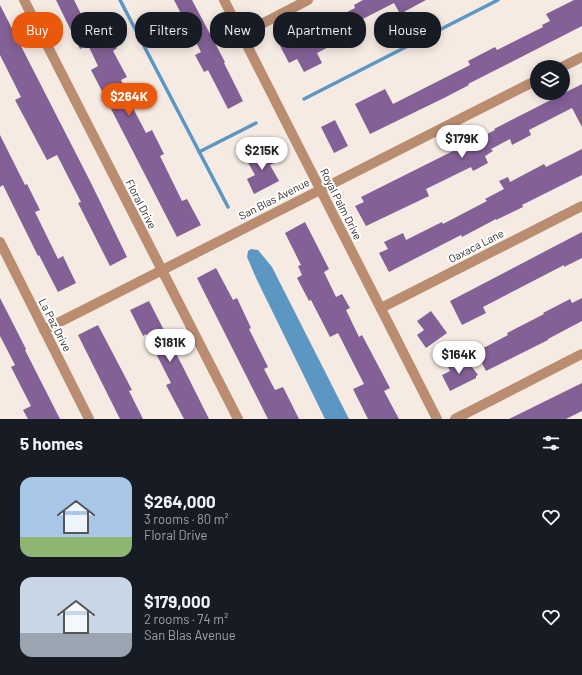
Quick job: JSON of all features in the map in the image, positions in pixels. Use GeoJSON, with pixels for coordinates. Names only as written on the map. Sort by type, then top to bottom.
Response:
{"type":"FeatureCollection","features":[{"type":"Feature","properties":{"kind":"street","name":"Floral Drive"},"geometry":{"type":"LineString","coordinates":[[24,0],[238,419]]}},
{"type":"Feature","properties":{"kind":"street","name":"Royal Palm Drive"},"geometry":{"type":"LineString","coordinates":[[224,0],[230,12]]}},
{"type":"Feature","properties":{"kind":"street"},"geometry":{"type":"LineString","coordinates":[[265,22],[308,0]]}},
{"type":"Feature","properties":{"kind":"street","name":"Royal Palm Drive"},"geometry":{"type":"LineString","coordinates":[[249,48],[437,419]]}},
{"type":"Feature","properties":{"kind":"street"},"geometry":{"type":"LineString","coordinates":[[570,63],[582,57]]}},
{"type":"Feature","properties":{"kind":"street","name":"San Blas Avenue"},"geometry":{"type":"LineString","coordinates":[[44,330],[530,84]]}},
{"type":"Feature","properties":{"kind":"street","name":"Oaxaca Lane"},"geometry":{"type":"LineString","coordinates":[[381,308],[582,206]]}},
{"type":"Feature","properties":{"kind":"street","name":"La Paz Drive"},"geometry":{"type":"LineString","coordinates":[[0,242],[90,419]]}},
{"type":"Feature","properties":{"kind":"street"},"geometry":{"type":"LineString","coordinates":[[455,419],[582,354]]}},
{"type":"Feature","properties":{"kind":"water"},"geometry":{"type":"Polygon","coordinates":[[[251,249],[258,250],[272,267],[349,419],[325,419],[256,278],[247,257],[248,251],[251,249]]]}},
{"type":"Feature","properties":{"kind":"building"},"geometry":{"type":"Polygon","coordinates":[[[56,0],[74,0],[80,12],[71,12],[71,31],[63,12],[56,0]]]}},
{"type":"Feature","properties":{"kind":"building"},"geometry":{"type":"Polygon","coordinates":[[[174,0],[192,0],[198,12],[180,12],[174,0]]]}},
{"type":"Feature","properties":{"kind":"building"},"geometry":{"type":"Polygon","coordinates":[[[363,0],[426,0],[404,12],[399,12],[394,3],[366,17],[366,12],[347,12],[355,8],[354,5],[363,0]]]}},
{"type":"Feature","properties":{"kind":"building"},"geometry":{"type":"Polygon","coordinates":[[[574,0],[582,0],[582,26],[468,84],[469,85],[444,98],[370,134],[355,104],[385,89],[393,104],[470,65],[468,61],[495,47],[497,50],[543,27],[542,25],[550,21],[546,14],[574,0]]]}},
{"type":"Feature","properties":{"kind":"building"},"geometry":{"type":"Polygon","coordinates":[[[0,5],[12,28],[12,48],[22,48],[127,257],[110,266],[78,203],[81,202],[57,155],[47,160],[15,100],[21,97],[0,55],[0,5]]]}},
{"type":"Feature","properties":{"kind":"building"},"geometry":{"type":"Polygon","coordinates":[[[202,19],[210,34],[210,48],[218,48],[243,101],[228,109],[208,70],[204,72],[195,55],[201,52],[199,48],[202,48],[202,19]]]}},
{"type":"Feature","properties":{"kind":"building"},"geometry":{"type":"Polygon","coordinates":[[[89,48],[117,48],[113,51],[127,77],[121,80],[124,86],[122,87],[146,133],[152,130],[164,154],[160,156],[182,201],[187,199],[201,225],[177,237],[91,70],[98,66],[89,48]]]}},
{"type":"Feature","properties":{"kind":"building"},"geometry":{"type":"Polygon","coordinates":[[[281,48],[327,48],[317,53],[322,63],[304,72],[297,59],[289,63],[281,48]]]}},
{"type":"Feature","properties":{"kind":"building"},"geometry":{"type":"Polygon","coordinates":[[[582,84],[582,127],[572,108],[529,130],[531,135],[512,145],[510,139],[491,149],[493,151],[485,156],[488,163],[473,171],[471,167],[426,189],[429,196],[366,226],[355,206],[364,202],[361,197],[495,130],[494,129],[551,100],[570,100],[570,90],[582,84]]]}},
{"type":"Feature","properties":{"kind":"building"},"geometry":{"type":"Polygon","coordinates":[[[335,120],[348,146],[334,153],[321,127],[335,120]]]}},
{"type":"Feature","properties":{"kind":"building"},"geometry":{"type":"Polygon","coordinates":[[[0,135],[25,185],[27,184],[40,210],[35,212],[58,259],[63,256],[76,283],[58,292],[39,255],[38,256],[3,185],[0,187],[0,135]]]}},
{"type":"Feature","properties":{"kind":"building"},"geometry":{"type":"Polygon","coordinates":[[[269,147],[276,162],[270,165],[279,181],[254,194],[247,179],[255,175],[246,159],[269,147]]]}},
{"type":"Feature","properties":{"kind":"building"},"geometry":{"type":"Polygon","coordinates":[[[582,149],[582,175],[522,205],[523,207],[462,237],[461,235],[389,272],[379,253],[388,249],[384,242],[403,233],[406,240],[442,222],[443,224],[487,201],[485,199],[504,189],[499,181],[508,177],[510,182],[544,164],[546,167],[582,149]]]}},
{"type":"Feature","properties":{"kind":"building"},"geometry":{"type":"Polygon","coordinates":[[[305,222],[329,269],[324,272],[336,297],[342,294],[350,308],[346,310],[359,337],[362,335],[390,388],[384,391],[399,419],[368,419],[353,389],[364,384],[338,333],[330,337],[311,300],[309,301],[297,278],[302,275],[298,266],[301,265],[285,233],[305,222]]]}},
{"type":"Feature","properties":{"kind":"building"},"geometry":{"type":"Polygon","coordinates":[[[582,232],[582,258],[564,267],[564,265],[483,307],[486,313],[462,325],[450,301],[582,232]]]}},
{"type":"Feature","properties":{"kind":"building"},"geometry":{"type":"Polygon","coordinates":[[[216,268],[233,300],[237,298],[251,328],[249,329],[268,367],[264,369],[275,390],[283,387],[299,419],[268,419],[197,278],[216,268]]]}},
{"type":"Feature","properties":{"kind":"building"},"geometry":{"type":"Polygon","coordinates":[[[0,298],[60,419],[28,419],[23,410],[31,406],[11,367],[15,365],[0,336],[0,298]]]}},
{"type":"Feature","properties":{"kind":"building"},"geometry":{"type":"Polygon","coordinates":[[[582,298],[582,321],[486,371],[476,352],[508,335],[507,333],[570,299],[572,303],[582,298]]]}},
{"type":"Feature","properties":{"kind":"building"},"geometry":{"type":"Polygon","coordinates":[[[149,301],[209,419],[184,419],[166,385],[171,383],[146,334],[143,336],[130,310],[149,301]]]}},
{"type":"Feature","properties":{"kind":"building"},"geometry":{"type":"Polygon","coordinates":[[[431,311],[447,333],[426,348],[417,335],[424,330],[417,321],[431,311]]]}},
{"type":"Feature","properties":{"kind":"building"},"geometry":{"type":"Polygon","coordinates":[[[98,325],[132,390],[129,391],[143,419],[120,419],[78,335],[98,325]]]}},
{"type":"Feature","properties":{"kind":"building"},"geometry":{"type":"Polygon","coordinates":[[[465,358],[478,375],[476,378],[450,391],[442,375],[450,371],[448,367],[465,358]]]}},
{"type":"Feature","properties":{"kind":"building"},"geometry":{"type":"Polygon","coordinates":[[[582,383],[582,411],[566,419],[509,419],[582,383]]]}},
{"type":"Feature","properties":{"kind":"waterway"},"geometry":{"type":"LineString","coordinates":[[120,0],[228,207]]}},
{"type":"Feature","properties":{"kind":"waterway"},"geometry":{"type":"LineString","coordinates":[[304,99],[498,0]]}},
{"type":"Feature","properties":{"kind":"waterway"},"geometry":{"type":"LineString","coordinates":[[199,152],[256,123]]}}]}
